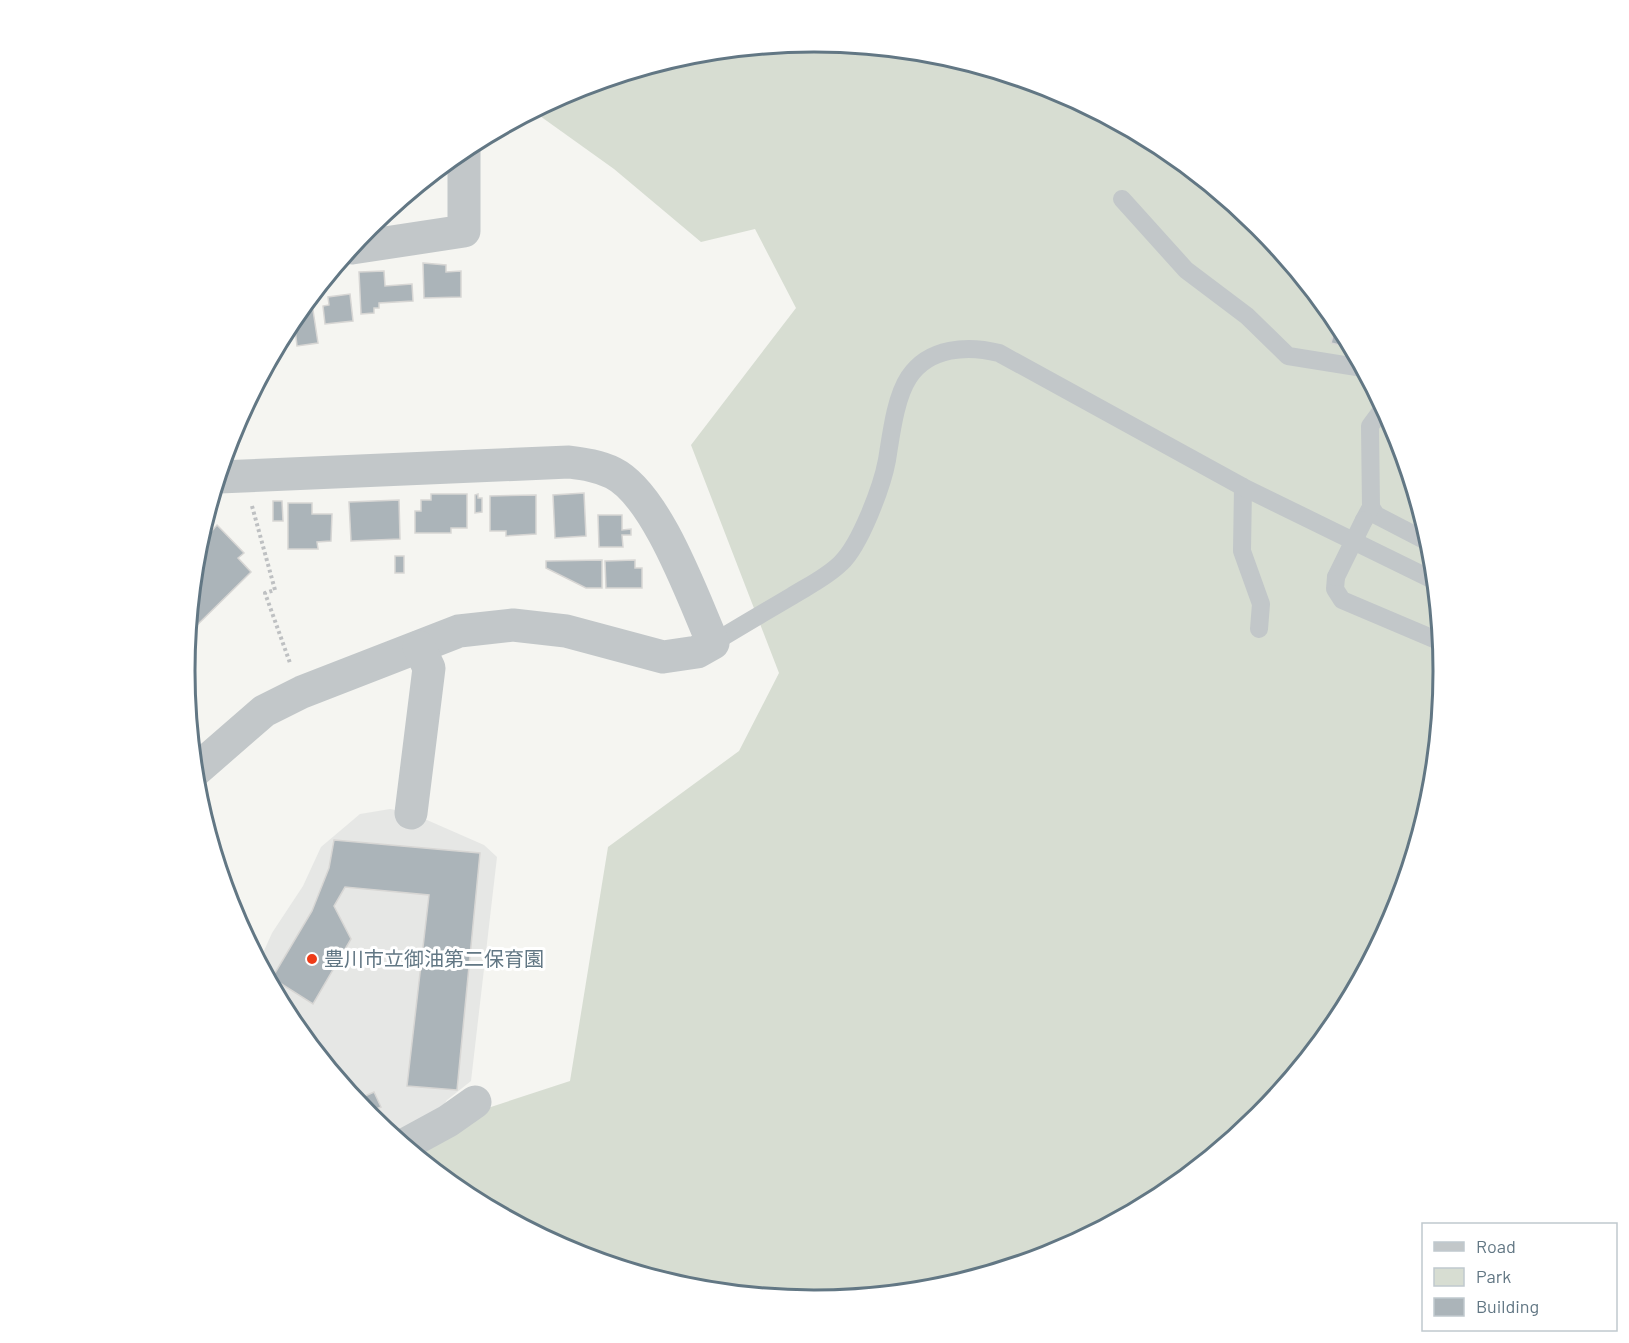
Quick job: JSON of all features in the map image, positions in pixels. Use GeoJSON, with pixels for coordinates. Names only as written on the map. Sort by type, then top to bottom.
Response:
{"type":"FeatureCollection","features":[{"type":"Feature","properties":{"kind":"street"},"geometry":{"type":"LineString","coordinates":[[365,246],[464,231],[464,162]]}},
{"type":"Feature","properties":{"kind":"street"},"geometry":{"type":"LineString","coordinates":[[203,764],[264,711],[302,692],[459,632],[513,625],[566,632],[663,657],[697,652],[713,643],[650,508],[632,487],[615,474],[596,466],[569,462],[231,476]]}},
{"type":"Feature","properties":{"kind":"street"},"geometry":{"type":"LineString","coordinates":[[411,813],[429,668],[418,646]]}},
{"type":"Feature","properties":{"kind":"street"},"geometry":{"type":"LineString","coordinates":[[411,1141],[448,1121],[475,1102]]}},
{"type":"Feature","properties":{"kind":"lane"},"geometry":{"type":"LineString","coordinates":[[1122,199],[1186,270],[1247,316],[1288,356],[1353,366]]}},
{"type":"Feature","properties":{"kind":"lane"},"geometry":{"type":"LineString","coordinates":[[713,643],[820,579],[842,563],[872,512],[886,464],[894,418],[909,377],[937,354],[959,348],[978,348],[999,353],[1243,487],[1426,577]]}},
{"type":"Feature","properties":{"kind":"lane"},"geometry":{"type":"LineString","coordinates":[[1378,416],[1370,426],[1367,514],[1336,577],[1335,589],[1342,600],[1432,638]]}},
{"type":"Feature","properties":{"kind":"lane"},"geometry":{"type":"LineString","coordinates":[[1243,487],[1242,551],[1261,604],[1259,629]]}},
{"type":"Feature","properties":{"kind":"lane"},"geometry":{"type":"LineString","coordinates":[[1367,514],[1376,515],[1419,537]]}},
{"type":"Feature","properties":{"kind":"path"},"geometry":{"type":"LineString","coordinates":[[231,476],[275,590],[265,593],[302,692]]}},
{"type":"Feature","properties":{"kind":"shaded area"},"geometry":{"type":"Polygon","coordinates":[[[390,809],[411,813],[484,845],[497,857],[471,1081],[447,1100],[440,1110],[401,1132],[349,1080],[323,1048],[278,981],[263,953],[272,933],[303,886],[321,847],[360,814],[390,809]]]}},
{"type":"Feature","properties":{"kind":"green space"},"geometry":{"type":"Polygon","coordinates":[[[814,52],[895,58],[935,64],[1013,85],[1088,116],[1124,135],[1191,180],[1252,234],[1306,295],[1351,362],[1370,398],[1401,473],[1422,551],[1428,591],[1434,672],[1432,712],[1422,792],[1412,832],[1401,870],[1370,945],[1351,981],[1306,1048],[1280,1080],[1223,1137],[1191,1163],[1124,1208],[1088,1227],[1013,1258],[935,1279],[855,1289],[774,1289],[694,1279],[616,1258],[541,1227],[471,1186],[410,1140],[448,1121],[570,1081],[608,847],[739,751],[779,673],[691,445],[796,308],[755,229],[701,242],[614,169],[540,116],[616,85],[654,74],[694,64],[774,54],[814,52]]]}},
{"type":"Feature","properties":{"kind":"building"},"geometry":{"type":"Polygon","coordinates":[[[423,263],[446,265],[446,272],[461,271],[461,297],[424,298],[423,263]]]}},
{"type":"Feature","properties":{"kind":"building"},"geometry":{"type":"Polygon","coordinates":[[[384,271],[385,286],[412,284],[413,301],[379,303],[379,308],[374,308],[374,313],[361,314],[359,272],[384,271]]]}},
{"type":"Feature","properties":{"kind":"building"},"geometry":{"type":"Polygon","coordinates":[[[350,294],[353,321],[325,324],[323,306],[329,305],[328,297],[350,294]]]}},
{"type":"Feature","properties":{"kind":"building"},"geometry":{"type":"Polygon","coordinates":[[[313,309],[318,343],[297,346],[296,335],[313,309]]]}},
{"type":"Feature","properties":{"kind":"building"},"geometry":{"type":"Polygon","coordinates":[[[1333,335],[1340,345],[1331,343],[1333,335]]]}},
{"type":"Feature","properties":{"kind":"building"},"geometry":{"type":"Polygon","coordinates":[[[584,493],[586,536],[555,538],[553,495],[584,493]]]}},
{"type":"Feature","properties":{"kind":"building"},"geometry":{"type":"Polygon","coordinates":[[[431,494],[467,494],[467,528],[451,528],[451,533],[415,533],[415,511],[421,511],[421,500],[431,500],[431,494]]]}},
{"type":"Feature","properties":{"kind":"building"},"geometry":{"type":"Polygon","coordinates":[[[478,494],[478,498],[482,498],[482,512],[475,513],[475,495],[478,494]]]}},
{"type":"Feature","properties":{"kind":"building"},"geometry":{"type":"Polygon","coordinates":[[[536,495],[536,534],[506,536],[506,531],[490,531],[490,496],[536,495]]]}},
{"type":"Feature","properties":{"kind":"building"},"geometry":{"type":"Polygon","coordinates":[[[399,500],[400,539],[351,541],[349,502],[399,500]]]}},
{"type":"Feature","properties":{"kind":"building"},"geometry":{"type":"Polygon","coordinates":[[[273,501],[282,501],[283,521],[273,521],[273,501]]]}},
{"type":"Feature","properties":{"kind":"building"},"geometry":{"type":"Polygon","coordinates":[[[288,503],[312,503],[312,514],[332,514],[331,541],[317,542],[318,549],[288,549],[288,503]]]}},
{"type":"Feature","properties":{"kind":"building"},"geometry":{"type":"Polygon","coordinates":[[[598,515],[622,515],[622,530],[631,529],[631,535],[622,535],[623,547],[599,547],[598,515]]]}},
{"type":"Feature","properties":{"kind":"building"},"geometry":{"type":"Polygon","coordinates":[[[217,525],[244,553],[238,558],[251,572],[198,624],[207,551],[212,531],[217,525]]]}},
{"type":"Feature","properties":{"kind":"building"},"geometry":{"type":"Polygon","coordinates":[[[395,556],[404,556],[404,573],[395,573],[395,556]]]}},
{"type":"Feature","properties":{"kind":"building"},"geometry":{"type":"Polygon","coordinates":[[[602,560],[602,588],[586,588],[546,568],[546,561],[602,560]]]}},
{"type":"Feature","properties":{"kind":"building"},"geometry":{"type":"Polygon","coordinates":[[[635,560],[635,568],[642,568],[642,588],[606,588],[605,561],[635,560]]]}},
{"type":"Feature","properties":{"kind":"building","name":"豊川市立御油第二保育園"},"geometry":{"type":"Polygon","coordinates":[[[334,840],[480,853],[457,1090],[407,1086],[429,895],[345,887],[334,906],[351,939],[313,1004],[278,981],[274,974],[312,911],[329,868],[334,840]]]}},
{"type":"Feature","properties":{"kind":"building"},"geometry":{"type":"Polygon","coordinates":[[[374,1092],[381,1107],[377,1109],[365,1096],[374,1092]]]}},
{"type":"Feature","properties":{"kind":"place","name":"豊川市立御油第二保育園"},"geometry":{"type":"Point","coordinates":[312,959]}}]}
